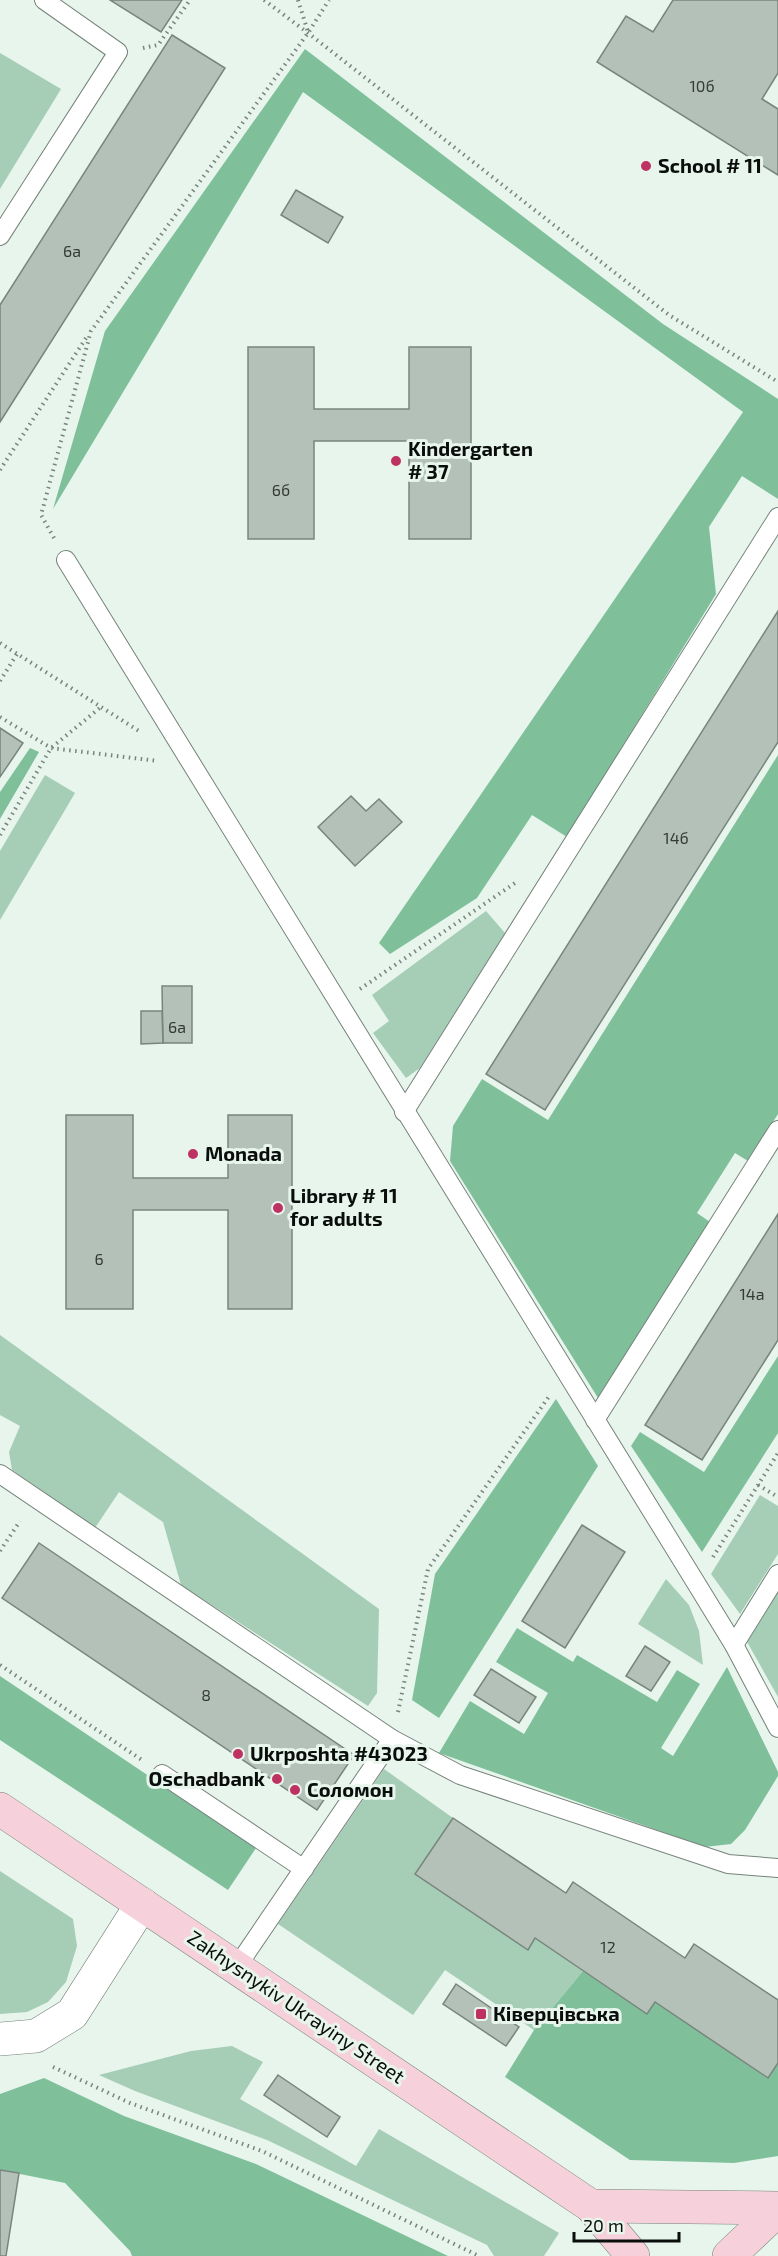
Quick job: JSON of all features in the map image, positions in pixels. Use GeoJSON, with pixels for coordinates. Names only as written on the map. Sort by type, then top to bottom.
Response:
{"type":"FeatureCollection","features":[{"type":"Feature","properties":{"kind":"main road","name":"Zakhysnykiv Ukrayiny Street"},"geometry":{"type":"LineString","coordinates":[[0,1809],[591,2206],[633,2256]]}},
{"type":"Feature","properties":{"kind":"main road"},"geometry":{"type":"LineString","coordinates":[[591,2206],[778,2208]]}},
{"type":"Feature","properties":{"kind":"main road"},"geometry":{"type":"LineString","coordinates":[[729,2256],[768,2219],[778,2214]]}},
{"type":"Feature","properties":{"kind":"street"},"geometry":{"type":"LineString","coordinates":[[0,2039],[36,2036],[72,2014],[142,1904]]}},
{"type":"Feature","properties":{"kind":"lane"},"geometry":{"type":"LineString","coordinates":[[0,236],[118,52],[44,0]]}},
{"type":"Feature","properties":{"kind":"lane"},"geometry":{"type":"LineString","coordinates":[[404,1112],[778,517]]}},
{"type":"Feature","properties":{"kind":"lane"},"geometry":{"type":"LineString","coordinates":[[66,560],[734,1645],[778,1728]]}},
{"type":"Feature","properties":{"kind":"lane"},"geometry":{"type":"LineString","coordinates":[[595,1420],[778,1130]]}},
{"type":"Feature","properties":{"kind":"lane"},"geometry":{"type":"LineString","coordinates":[[0,1474],[392,1739],[460,1775],[728,1864],[778,1868]]}},
{"type":"Feature","properties":{"kind":"lane"},"geometry":{"type":"LineString","coordinates":[[734,1645],[778,1574]]}},
{"type":"Feature","properties":{"kind":"lane"},"geometry":{"type":"LineString","coordinates":[[236,1968],[392,1739]]}},
{"type":"Feature","properties":{"kind":"lane"},"geometry":{"type":"LineString","coordinates":[[162,1774],[304,1869]]}},
{"type":"Feature","properties":{"kind":"path"},"geometry":{"type":"LineString","coordinates":[[118,52],[159,45],[190,0]]}},
{"type":"Feature","properties":{"kind":"path"},"geometry":{"type":"LineString","coordinates":[[264,0],[669,315],[778,382]]}},
{"type":"Feature","properties":{"kind":"path"},"geometry":{"type":"LineString","coordinates":[[298,0],[308,33]]}},
{"type":"Feature","properties":{"kind":"path"},"geometry":{"type":"LineString","coordinates":[[0,470],[91,331],[308,33],[329,0]]}},
{"type":"Feature","properties":{"kind":"path"},"geometry":{"type":"LineString","coordinates":[[66,560],[41,515],[91,331]]}},
{"type":"Feature","properties":{"kind":"path"},"geometry":{"type":"LineString","coordinates":[[0,643],[146,736]]}},
{"type":"Feature","properties":{"kind":"path"},"geometry":{"type":"LineString","coordinates":[[0,681],[17,654]]}},
{"type":"Feature","properties":{"kind":"path"},"geometry":{"type":"LineString","coordinates":[[0,835],[51,748],[101,707]]}},
{"type":"Feature","properties":{"kind":"path"},"geometry":{"type":"LineString","coordinates":[[0,717],[51,748],[192,765]]}},
{"type":"Feature","properties":{"kind":"path"},"geometry":{"type":"LineString","coordinates":[[340,1003],[516,882]]}},
{"type":"Feature","properties":{"kind":"path"},"geometry":{"type":"LineString","coordinates":[[392,1739],[428,1569],[566,1374]]}},
{"type":"Feature","properties":{"kind":"path"},"geometry":{"type":"LineString","coordinates":[[696,1583],[778,1453]]}},
{"type":"Feature","properties":{"kind":"path"},"geometry":{"type":"LineString","coordinates":[[758,1485],[778,1497]]}},
{"type":"Feature","properties":{"kind":"path"},"geometry":{"type":"LineString","coordinates":[[0,1551],[35,1498]]}},
{"type":"Feature","properties":{"kind":"path"},"geometry":{"type":"LineString","coordinates":[[0,1665],[162,1774]]}},
{"type":"Feature","properties":{"kind":"path"},"geometry":{"type":"LineString","coordinates":[[43,2062],[130,2103],[262,2151],[479,2256]]}},
{"type":"Feature","properties":{"kind":"green space"},"geometry":{"type":"Polygon","coordinates":[[[305,49],[663,324],[778,399],[778,499],[742,476],[709,527],[716,594],[567,837],[532,815],[477,898],[390,954],[379,943],[743,412],[303,92],[53,509],[105,331],[305,49]]]}},
{"type":"Feature","properties":{"kind":"green space"},"geometry":{"type":"Polygon","coordinates":[[[0,53],[61,89],[0,189],[0,53]]]}},
{"type":"Feature","properties":{"kind":"green space"},"geometry":{"type":"Polygon","coordinates":[[[30,748],[39,752],[0,819],[0,792],[30,748]]]}},
{"type":"Feature","properties":{"kind":"green space"},"geometry":{"type":"Polygon","coordinates":[[[778,755],[778,1114],[748,1161],[735,1153],[697,1213],[710,1222],[598,1398],[450,1161],[453,1126],[482,1079],[548,1120],[778,755]]]}},
{"type":"Feature","properties":{"kind":"green space"},"geometry":{"type":"Polygon","coordinates":[[[45,775],[75,793],[0,920],[0,851],[45,775]]]}},
{"type":"Feature","properties":{"kind":"green space"},"geometry":{"type":"Polygon","coordinates":[[[486,911],[505,933],[420,1068],[406,1078],[373,1033],[389,1021],[372,995],[486,911]]]}},
{"type":"Feature","properties":{"kind":"green space"},"geometry":{"type":"Polygon","coordinates":[[[0,1335],[379,1609],[377,1693],[368,1706],[181,1585],[163,1522],[119,1492],[95,1528],[12,1470],[9,1452],[20,1426],[0,1415],[0,1335]]]}},
{"type":"Feature","properties":{"kind":"green space"},"geometry":{"type":"Polygon","coordinates":[[[778,1356],[778,1433],[702,1552],[631,1446],[640,1432],[704,1472],[778,1356]]]}},
{"type":"Feature","properties":{"kind":"green space"},"geometry":{"type":"Polygon","coordinates":[[[556,1399],[598,1466],[439,1718],[412,1700],[435,1574],[556,1399]]]}},
{"type":"Feature","properties":{"kind":"green space"},"geometry":{"type":"Polygon","coordinates":[[[760,1495],[778,1506],[778,1554],[740,1614],[711,1574],[760,1495]]]}},
{"type":"Feature","properties":{"kind":"green space"},"geometry":{"type":"Polygon","coordinates":[[[666,1579],[689,1605],[699,1631],[703,1665],[638,1624],[666,1579]]]}},
{"type":"Feature","properties":{"kind":"green space"},"geometry":{"type":"Polygon","coordinates":[[[778,1590],[778,1697],[746,1640],[778,1590]]]}},
{"type":"Feature","properties":{"kind":"green space"},"geometry":{"type":"Polygon","coordinates":[[[517,1628],[573,1662],[577,1655],[657,1702],[677,1670],[700,1684],[661,1748],[673,1756],[727,1667],[778,1772],[778,1776],[745,1830],[731,1844],[705,1847],[439,1753],[470,1701],[524,1734],[548,1693],[496,1662],[517,1628]]]}},
{"type":"Feature","properties":{"kind":"green space"},"geometry":{"type":"Polygon","coordinates":[[[0,1676],[256,1848],[228,1890],[0,1740],[0,1676]]]}},
{"type":"Feature","properties":{"kind":"green space"},"geometry":{"type":"Polygon","coordinates":[[[384,1769],[453,1818],[415,1874],[528,1949],[535,1938],[583,1971],[534,2030],[445,1970],[413,2015],[278,1924],[384,1769]]]}},
{"type":"Feature","properties":{"kind":"green space"},"geometry":{"type":"Polygon","coordinates":[[[0,1871],[73,1919],[77,1946],[66,1982],[48,2002],[27,2012],[0,2014],[0,1871]]]}},
{"type":"Feature","properties":{"kind":"green space"},"geometry":{"type":"Polygon","coordinates":[[[583,1971],[647,2014],[655,2002],[767,2078],[778,2063],[778,2156],[734,2163],[630,2160],[505,2077],[534,2030],[583,1971]]]}},
{"type":"Feature","properties":{"kind":"green space"},"geometry":{"type":"Polygon","coordinates":[[[232,2046],[263,2062],[240,2099],[356,2166],[379,2129],[559,2233],[544,2256],[494,2256],[487,2245],[267,2140],[135,2091],[99,2075],[191,2051],[232,2046]]]}},
{"type":"Feature","properties":{"kind":"green space"},"geometry":{"type":"Polygon","coordinates":[[[44,2078],[124,2116],[256,2164],[448,2256],[132,2256],[130,2251],[65,2183],[0,2170],[0,2094],[44,2078]]]}},
{"type":"Feature","properties":{"kind":"building"},"geometry":{"type":"Polygon","coordinates":[[[110,0],[182,0],[161,32],[110,0]]]}},
{"type":"Feature","properties":{"kind":"building"},"geometry":{"type":"Polygon","coordinates":[[[673,0],[778,0],[778,73],[762,99],[778,109],[778,175],[597,62],[626,16],[653,32],[673,0]]]}},
{"type":"Feature","properties":{"kind":"building"},"geometry":{"type":"Polygon","coordinates":[[[172,35],[225,68],[0,422],[0,305],[172,35]]]}},
{"type":"Feature","properties":{"kind":"building"},"geometry":{"type":"Polygon","coordinates":[[[296,190],[343,217],[328,243],[281,215],[296,190]]]}},
{"type":"Feature","properties":{"kind":"building"},"geometry":{"type":"Polygon","coordinates":[[[248,347],[314,347],[314,409],[409,409],[409,347],[471,347],[471,539],[409,539],[409,441],[314,441],[314,539],[248,539],[248,347]]]}},
{"type":"Feature","properties":{"kind":"building"},"geometry":{"type":"Polygon","coordinates":[[[778,611],[778,742],[545,1110],[486,1074],[778,611]]]}},
{"type":"Feature","properties":{"kind":"building"},"geometry":{"type":"Polygon","coordinates":[[[0,728],[23,743],[0,777],[0,728]]]}},
{"type":"Feature","properties":{"kind":"building"},"geometry":{"type":"Polygon","coordinates":[[[351,796],[366,811],[379,799],[402,822],[355,866],[318,827],[351,796]]]}},
{"type":"Feature","properties":{"kind":"building"},"geometry":{"type":"Polygon","coordinates":[[[162,986],[192,986],[192,1043],[163,1043],[162,986]]]}},
{"type":"Feature","properties":{"kind":"building"},"geometry":{"type":"Polygon","coordinates":[[[141,1011],[162,1011],[163,1043],[141,1044],[141,1011]]]}},
{"type":"Feature","properties":{"kind":"building"},"geometry":{"type":"Polygon","coordinates":[[[66,1115],[133,1115],[133,1178],[228,1178],[228,1115],[292,1115],[292,1309],[228,1309],[228,1210],[133,1210],[133,1309],[66,1309],[66,1115]]]}},
{"type":"Feature","properties":{"kind":"building"},"geometry":{"type":"Polygon","coordinates":[[[778,1214],[778,1340],[702,1460],[645,1425],[778,1214]]]}},
{"type":"Feature","properties":{"kind":"building"},"geometry":{"type":"Polygon","coordinates":[[[582,1525],[625,1552],[565,1648],[522,1621],[582,1525]]]}},
{"type":"Feature","properties":{"kind":"building"},"geometry":{"type":"Polygon","coordinates":[[[39,1543],[354,1755],[317,1810],[2,1598],[39,1543]]]}},
{"type":"Feature","properties":{"kind":"building"},"geometry":{"type":"Polygon","coordinates":[[[645,1646],[670,1662],[651,1691],[626,1676],[645,1646]]]}},
{"type":"Feature","properties":{"kind":"building"},"geometry":{"type":"Polygon","coordinates":[[[491,1669],[536,1697],[519,1723],[474,1695],[491,1669]]]}},
{"type":"Feature","properties":{"kind":"building"},"geometry":{"type":"Polygon","coordinates":[[[453,1818],[566,1893],[573,1882],[685,1958],[694,1944],[778,2000],[778,2063],[768,2078],[655,2002],[647,2014],[535,1938],[528,1950],[415,1874],[453,1818]]]}},
{"type":"Feature","properties":{"kind":"building"},"geometry":{"type":"Polygon","coordinates":[[[456,1984],[519,2027],[506,2046],[443,2004],[456,1984]]]}},
{"type":"Feature","properties":{"kind":"building"},"geometry":{"type":"Polygon","coordinates":[[[278,2075],[340,2117],[327,2137],[264,2095],[278,2075]]]}},
{"type":"Feature","properties":{"kind":"building"},"geometry":{"type":"Polygon","coordinates":[[[0,2170],[19,2173],[6,2256],[0,2256],[0,2170]]]}},
{"type":"Feature","properties":{"kind":"place","name":"School # 11"},"geometry":{"type":"Point","coordinates":[646,166]}},
{"type":"Feature","properties":{"kind":"place","name":"Kindergarten # 37"},"geometry":{"type":"Point","coordinates":[396,461]}},
{"type":"Feature","properties":{"kind":"place","name":"Monada"},"geometry":{"type":"Point","coordinates":[193,1154]}},
{"type":"Feature","properties":{"kind":"place","name":"Library # 11 for adults"},"geometry":{"type":"Point","coordinates":[278,1208]}},
{"type":"Feature","properties":{"kind":"place","name":"Ukrposhta #43023"},"geometry":{"type":"Point","coordinates":[238,1754]}},
{"type":"Feature","properties":{"kind":"place","name":"Oschadbank"},"geometry":{"type":"Point","coordinates":[277,1779]}},
{"type":"Feature","properties":{"kind":"place","name":"Соломон"},"geometry":{"type":"Point","coordinates":[295,1790]}},
{"type":"Feature","properties":{"kind":"place","name":"Ківерцівська"},"geometry":{"type":"Point","coordinates":[481,2014]}}]}
